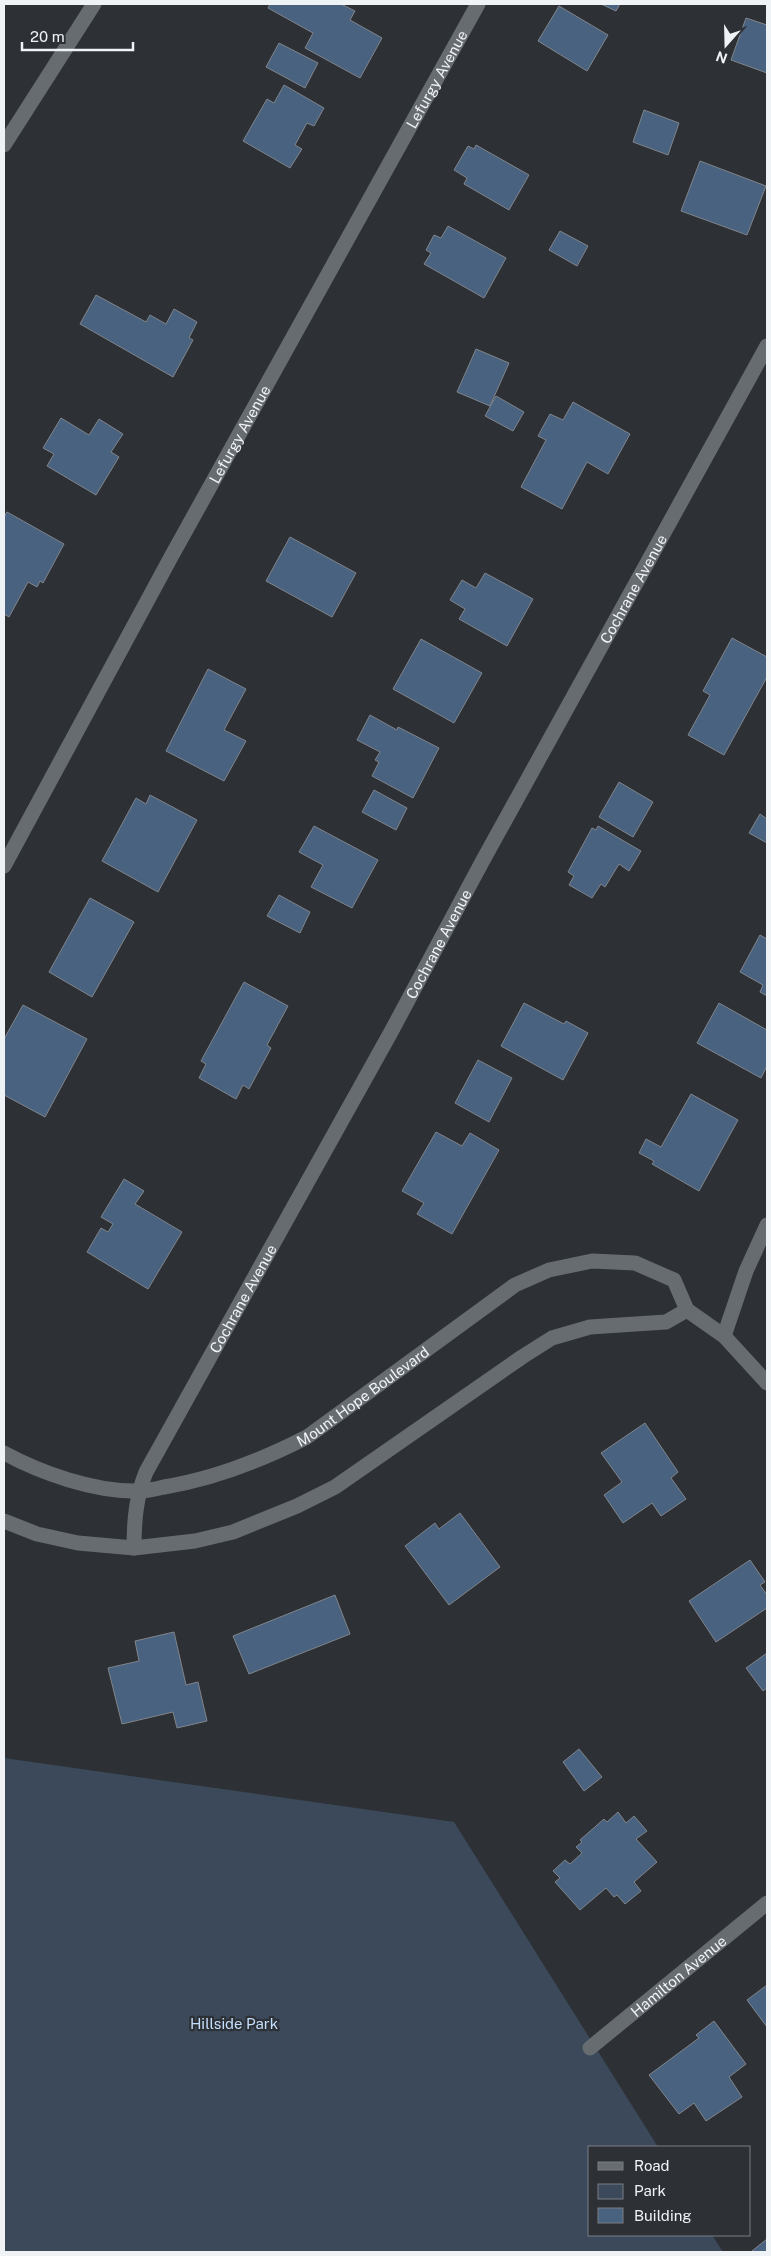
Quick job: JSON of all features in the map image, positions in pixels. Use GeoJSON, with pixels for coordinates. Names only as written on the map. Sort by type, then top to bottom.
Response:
{"type":"FeatureCollection","features":[{"type":"Feature","properties":{"kind":"street"},"geometry":{"type":"LineString","coordinates":[[4,145],[94,4]]}},
{"type":"Feature","properties":{"kind":"street","name":"Lefurgy Avenue"},"geometry":{"type":"LineString","coordinates":[[4,866],[171,557],[478,4]]}},
{"type":"Feature","properties":{"kind":"street","name":"Cochrane Avenue"},"geometry":{"type":"LineString","coordinates":[[134,1548],[134,1522],[138,1492],[146,1472],[362,1084],[482,862],[767,346]]}},
{"type":"Feature","properties":{"kind":"street"},"geometry":{"type":"LineString","coordinates":[[724,1336],[746,1271],[767,1224]]}},
{"type":"Feature","properties":{"kind":"street","name":"Mount Hope Boulevard"},"geometry":{"type":"LineString","coordinates":[[4,1453],[50,1474],[95,1486],[138,1492],[193,1482],[276,1453],[307,1438],[515,1285],[549,1270],[592,1262],[635,1263],[674,1280],[687,1310]]}},
{"type":"Feature","properties":{"kind":"street"},"geometry":{"type":"LineString","coordinates":[[4,1521],[37,1534],[78,1543],[134,1548],[195,1541],[233,1532],[305,1502],[335,1487],[552,1338],[590,1327],[666,1322],[687,1310],[724,1336],[767,1383]]}},
{"type":"Feature","properties":{"kind":"street","name":"Hamilton Avenue"},"geometry":{"type":"LineString","coordinates":[[590,2048],[767,1903]]}},
{"type":"Feature","properties":{"kind":"green space","name":"Hillside Park"},"geometry":{"type":"Polygon","coordinates":[[[4,1758],[454,1822],[657,2146],[588,2146],[588,2236],[713,2236],[723,2252],[4,2252],[4,1758]]]}},
{"type":"Feature","properties":{"kind":"building"},"geometry":{"type":"Polygon","coordinates":[[[270,4],[341,4],[355,11],[350,20],[382,38],[360,78],[305,48],[313,33],[268,8],[270,4]]]}},
{"type":"Feature","properties":{"kind":"building"},"geometry":{"type":"Polygon","coordinates":[[[601,4],[620,4],[616,11],[601,4]]]}},
{"type":"Feature","properties":{"kind":"building"},"geometry":{"type":"Polygon","coordinates":[[[559,6],[608,35],[587,71],[538,41],[559,6]]]}},
{"type":"Feature","properties":{"kind":"building"},"geometry":{"type":"Polygon","coordinates":[[[746,18],[767,25],[767,73],[731,60],[746,18]]]}},
{"type":"Feature","properties":{"kind":"building"},"geometry":{"type":"Polygon","coordinates":[[[279,43],[318,63],[305,88],[266,67],[279,43]]]}},
{"type":"Feature","properties":{"kind":"building"},"geometry":{"type":"Polygon","coordinates":[[[284,85],[324,108],[314,126],[307,123],[295,145],[302,149],[290,168],[243,141],[267,99],[274,103],[284,85]]]}},
{"type":"Feature","properties":{"kind":"building"},"geometry":{"type":"Polygon","coordinates":[[[644,110],[679,123],[668,155],[633,142],[644,110]]]}},
{"type":"Feature","properties":{"kind":"building"},"geometry":{"type":"Polygon","coordinates":[[[476,145],[529,175],[509,210],[464,184],[467,178],[454,170],[468,146],[474,149],[476,145]]]}},
{"type":"Feature","properties":{"kind":"building"},"geometry":{"type":"Polygon","coordinates":[[[700,161],[766,186],[747,235],[681,211],[700,161]]]}},
{"type":"Feature","properties":{"kind":"building"},"geometry":{"type":"Polygon","coordinates":[[[448,226],[506,258],[484,298],[424,264],[431,253],[426,250],[434,235],[441,238],[448,226]]]}},
{"type":"Feature","properties":{"kind":"building"},"geometry":{"type":"Polygon","coordinates":[[[560,231],[588,246],[577,266],[549,250],[560,231]]]}},
{"type":"Feature","properties":{"kind":"building"},"geometry":{"type":"Polygon","coordinates":[[[96,295],[146,322],[150,315],[166,324],[174,309],[197,322],[189,338],[193,340],[173,377],[80,324],[96,295]]]}},
{"type":"Feature","properties":{"kind":"building"},"geometry":{"type":"Polygon","coordinates":[[[476,349],[509,363],[490,406],[457,392],[476,349]]]}},
{"type":"Feature","properties":{"kind":"building"},"geometry":{"type":"Polygon","coordinates":[[[496,396],[524,412],[513,431],[485,416],[496,396]]]}},
{"type":"Feature","properties":{"kind":"building"},"geometry":{"type":"Polygon","coordinates":[[[573,402],[630,434],[608,474],[587,462],[562,509],[521,487],[546,440],[538,436],[550,414],[563,420],[573,402]]]}},
{"type":"Feature","properties":{"kind":"building"},"geometry":{"type":"Polygon","coordinates":[[[61,418],[89,435],[99,419],[123,434],[111,452],[119,457],[96,495],[47,466],[54,454],[43,448],[61,418]]]}},
{"type":"Feature","properties":{"kind":"building"},"geometry":{"type":"Polygon","coordinates":[[[7,512],[64,544],[43,583],[40,581],[37,587],[28,582],[9,617],[4,614],[4,517],[7,512]]]}},
{"type":"Feature","properties":{"kind":"building"},"geometry":{"type":"Polygon","coordinates":[[[290,537],[356,573],[332,617],[266,581],[290,537]]]}},
{"type":"Feature","properties":{"kind":"building"},"geometry":{"type":"Polygon","coordinates":[[[485,573],[533,599],[507,646],[459,619],[465,609],[450,600],[462,580],[476,588],[485,573]]]}},
{"type":"Feature","properties":{"kind":"building"},"geometry":{"type":"Polygon","coordinates":[[[732,638],[767,657],[767,677],[724,755],[688,735],[710,695],[703,691],[732,638]]]}},
{"type":"Feature","properties":{"kind":"building"},"geometry":{"type":"Polygon","coordinates":[[[421,639],[482,673],[454,723],[393,689],[421,639]]]}},
{"type":"Feature","properties":{"kind":"building"},"geometry":{"type":"Polygon","coordinates":[[[208,669],[246,689],[224,730],[246,741],[224,781],[166,751],[208,669]]]}},
{"type":"Feature","properties":{"kind":"building"},"geometry":{"type":"Polygon","coordinates":[[[370,715],[397,730],[398,727],[439,748],[413,798],[372,776],[379,762],[375,760],[380,752],[357,740],[370,715]]]}},
{"type":"Feature","properties":{"kind":"building"},"geometry":{"type":"Polygon","coordinates":[[[619,782],[653,802],[633,837],[599,817],[619,782]]]}},
{"type":"Feature","properties":{"kind":"building"},"geometry":{"type":"Polygon","coordinates":[[[374,790],[407,808],[396,830],[362,812],[374,790]]]}},
{"type":"Feature","properties":{"kind":"building"},"geometry":{"type":"Polygon","coordinates":[[[150,795],[197,820],[158,892],[102,861],[136,798],[146,804],[150,795]]]}},
{"type":"Feature","properties":{"kind":"building"},"geometry":{"type":"Polygon","coordinates":[[[760,814],[767,819],[767,843],[749,833],[760,814]]]}},
{"type":"Feature","properties":{"kind":"building"},"geometry":{"type":"Polygon","coordinates":[[[314,826],[378,860],[352,908],[311,887],[323,865],[299,852],[314,826]]]}},
{"type":"Feature","properties":{"kind":"building"},"geometry":{"type":"Polygon","coordinates":[[[598,826],[641,851],[629,871],[619,864],[605,887],[601,884],[592,898],[569,885],[574,876],[568,872],[592,828],[596,830],[598,826]]]}},
{"type":"Feature","properties":{"kind":"building"},"geometry":{"type":"Polygon","coordinates":[[[279,895],[310,912],[300,933],[267,916],[279,895]]]}},
{"type":"Feature","properties":{"kind":"building"},"geometry":{"type":"Polygon","coordinates":[[[90,898],[134,922],[92,997],[49,972],[90,898]]]}},
{"type":"Feature","properties":{"kind":"building"},"geometry":{"type":"Polygon","coordinates":[[[760,935],[767,939],[767,996],[760,992],[763,985],[740,972],[760,935]]]}},
{"type":"Feature","properties":{"kind":"building"},"geometry":{"type":"Polygon","coordinates":[[[244,982],[288,1006],[267,1045],[271,1048],[249,1089],[243,1085],[236,1099],[199,1078],[206,1064],[201,1061],[244,982]]]}},
{"type":"Feature","properties":{"kind":"building"},"geometry":{"type":"Polygon","coordinates":[[[524,1003],[564,1024],[566,1021],[588,1033],[563,1080],[501,1046],[524,1003]]]}},
{"type":"Feature","properties":{"kind":"building"},"geometry":{"type":"Polygon","coordinates":[[[719,1003],[767,1030],[767,1066],[761,1078],[697,1043],[719,1003]]]}},
{"type":"Feature","properties":{"kind":"building"},"geometry":{"type":"Polygon","coordinates":[[[23,1005],[87,1039],[45,1117],[4,1095],[4,1039],[23,1005]]]}},
{"type":"Feature","properties":{"kind":"building"},"geometry":{"type":"Polygon","coordinates":[[[478,1060],[512,1078],[489,1122],[455,1103],[478,1060]]]}},
{"type":"Feature","properties":{"kind":"building"},"geometry":{"type":"Polygon","coordinates":[[[691,1094],[738,1120],[699,1191],[652,1164],[654,1161],[639,1153],[646,1139],[661,1147],[691,1094]]]}},
{"type":"Feature","properties":{"kind":"building"},"geometry":{"type":"Polygon","coordinates":[[[436,1132],[462,1146],[470,1133],[499,1150],[452,1234],[417,1214],[424,1203],[402,1191],[436,1132]]]}},
{"type":"Feature","properties":{"kind":"building"},"geometry":{"type":"Polygon","coordinates":[[[124,1179],[144,1191],[135,1204],[182,1232],[148,1289],[87,1252],[101,1228],[108,1232],[113,1224],[101,1217],[124,1179]]]}},
{"type":"Feature","properties":{"kind":"building"},"geometry":{"type":"Polygon","coordinates":[[[645,1423],[678,1472],[671,1478],[686,1499],[661,1516],[652,1503],[623,1523],[604,1495],[622,1482],[601,1453],[645,1423]]]}},
{"type":"Feature","properties":{"kind":"building"},"geometry":{"type":"Polygon","coordinates":[[[460,1513],[500,1567],[449,1605],[405,1546],[435,1523],[439,1529],[460,1513]]]}},
{"type":"Feature","properties":{"kind":"building"},"geometry":{"type":"Polygon","coordinates":[[[750,1560],[765,1582],[760,1585],[767,1595],[767,1608],[716,1642],[689,1601],[750,1560]]]}},
{"type":"Feature","properties":{"kind":"building"},"geometry":{"type":"Polygon","coordinates":[[[335,1595],[350,1634],[249,1674],[233,1636],[335,1595]]]}},
{"type":"Feature","properties":{"kind":"building"},"geometry":{"type":"Polygon","coordinates":[[[174,1632],[186,1685],[198,1682],[207,1721],[177,1728],[173,1712],[122,1724],[108,1668],[139,1661],[135,1641],[174,1632]]]}},
{"type":"Feature","properties":{"kind":"building"},"geometry":{"type":"Polygon","coordinates":[[[767,1653],[767,1688],[763,1691],[746,1668],[767,1653]]]}},
{"type":"Feature","properties":{"kind":"building"},"geometry":{"type":"Polygon","coordinates":[[[579,1749],[602,1777],[584,1791],[563,1762],[579,1749]]]}},
{"type":"Feature","properties":{"kind":"building"},"geometry":{"type":"Polygon","coordinates":[[[618,1812],[626,1823],[634,1816],[647,1831],[636,1839],[657,1862],[634,1882],[641,1891],[625,1904],[617,1895],[614,1897],[606,1888],[580,1910],[555,1882],[560,1878],[553,1871],[565,1860],[570,1864],[582,1853],[576,1847],[582,1842],[580,1840],[604,1819],[607,1822],[618,1812]]]}},
{"type":"Feature","properties":{"kind":"building"},"geometry":{"type":"Polygon","coordinates":[[[767,1985],[767,2027],[747,2000],[767,1985]]]}},
{"type":"Feature","properties":{"kind":"building"},"geometry":{"type":"Polygon","coordinates":[[[714,2021],[746,2064],[729,2077],[742,2097],[706,2121],[694,2103],[679,2114],[649,2075],[699,2038],[696,2035],[714,2021]]]}},
{"type":"Feature","properties":{"kind":"building"},"geometry":{"type":"Polygon","coordinates":[[[767,2239],[767,2252],[752,2251],[767,2239]]]}}]}
